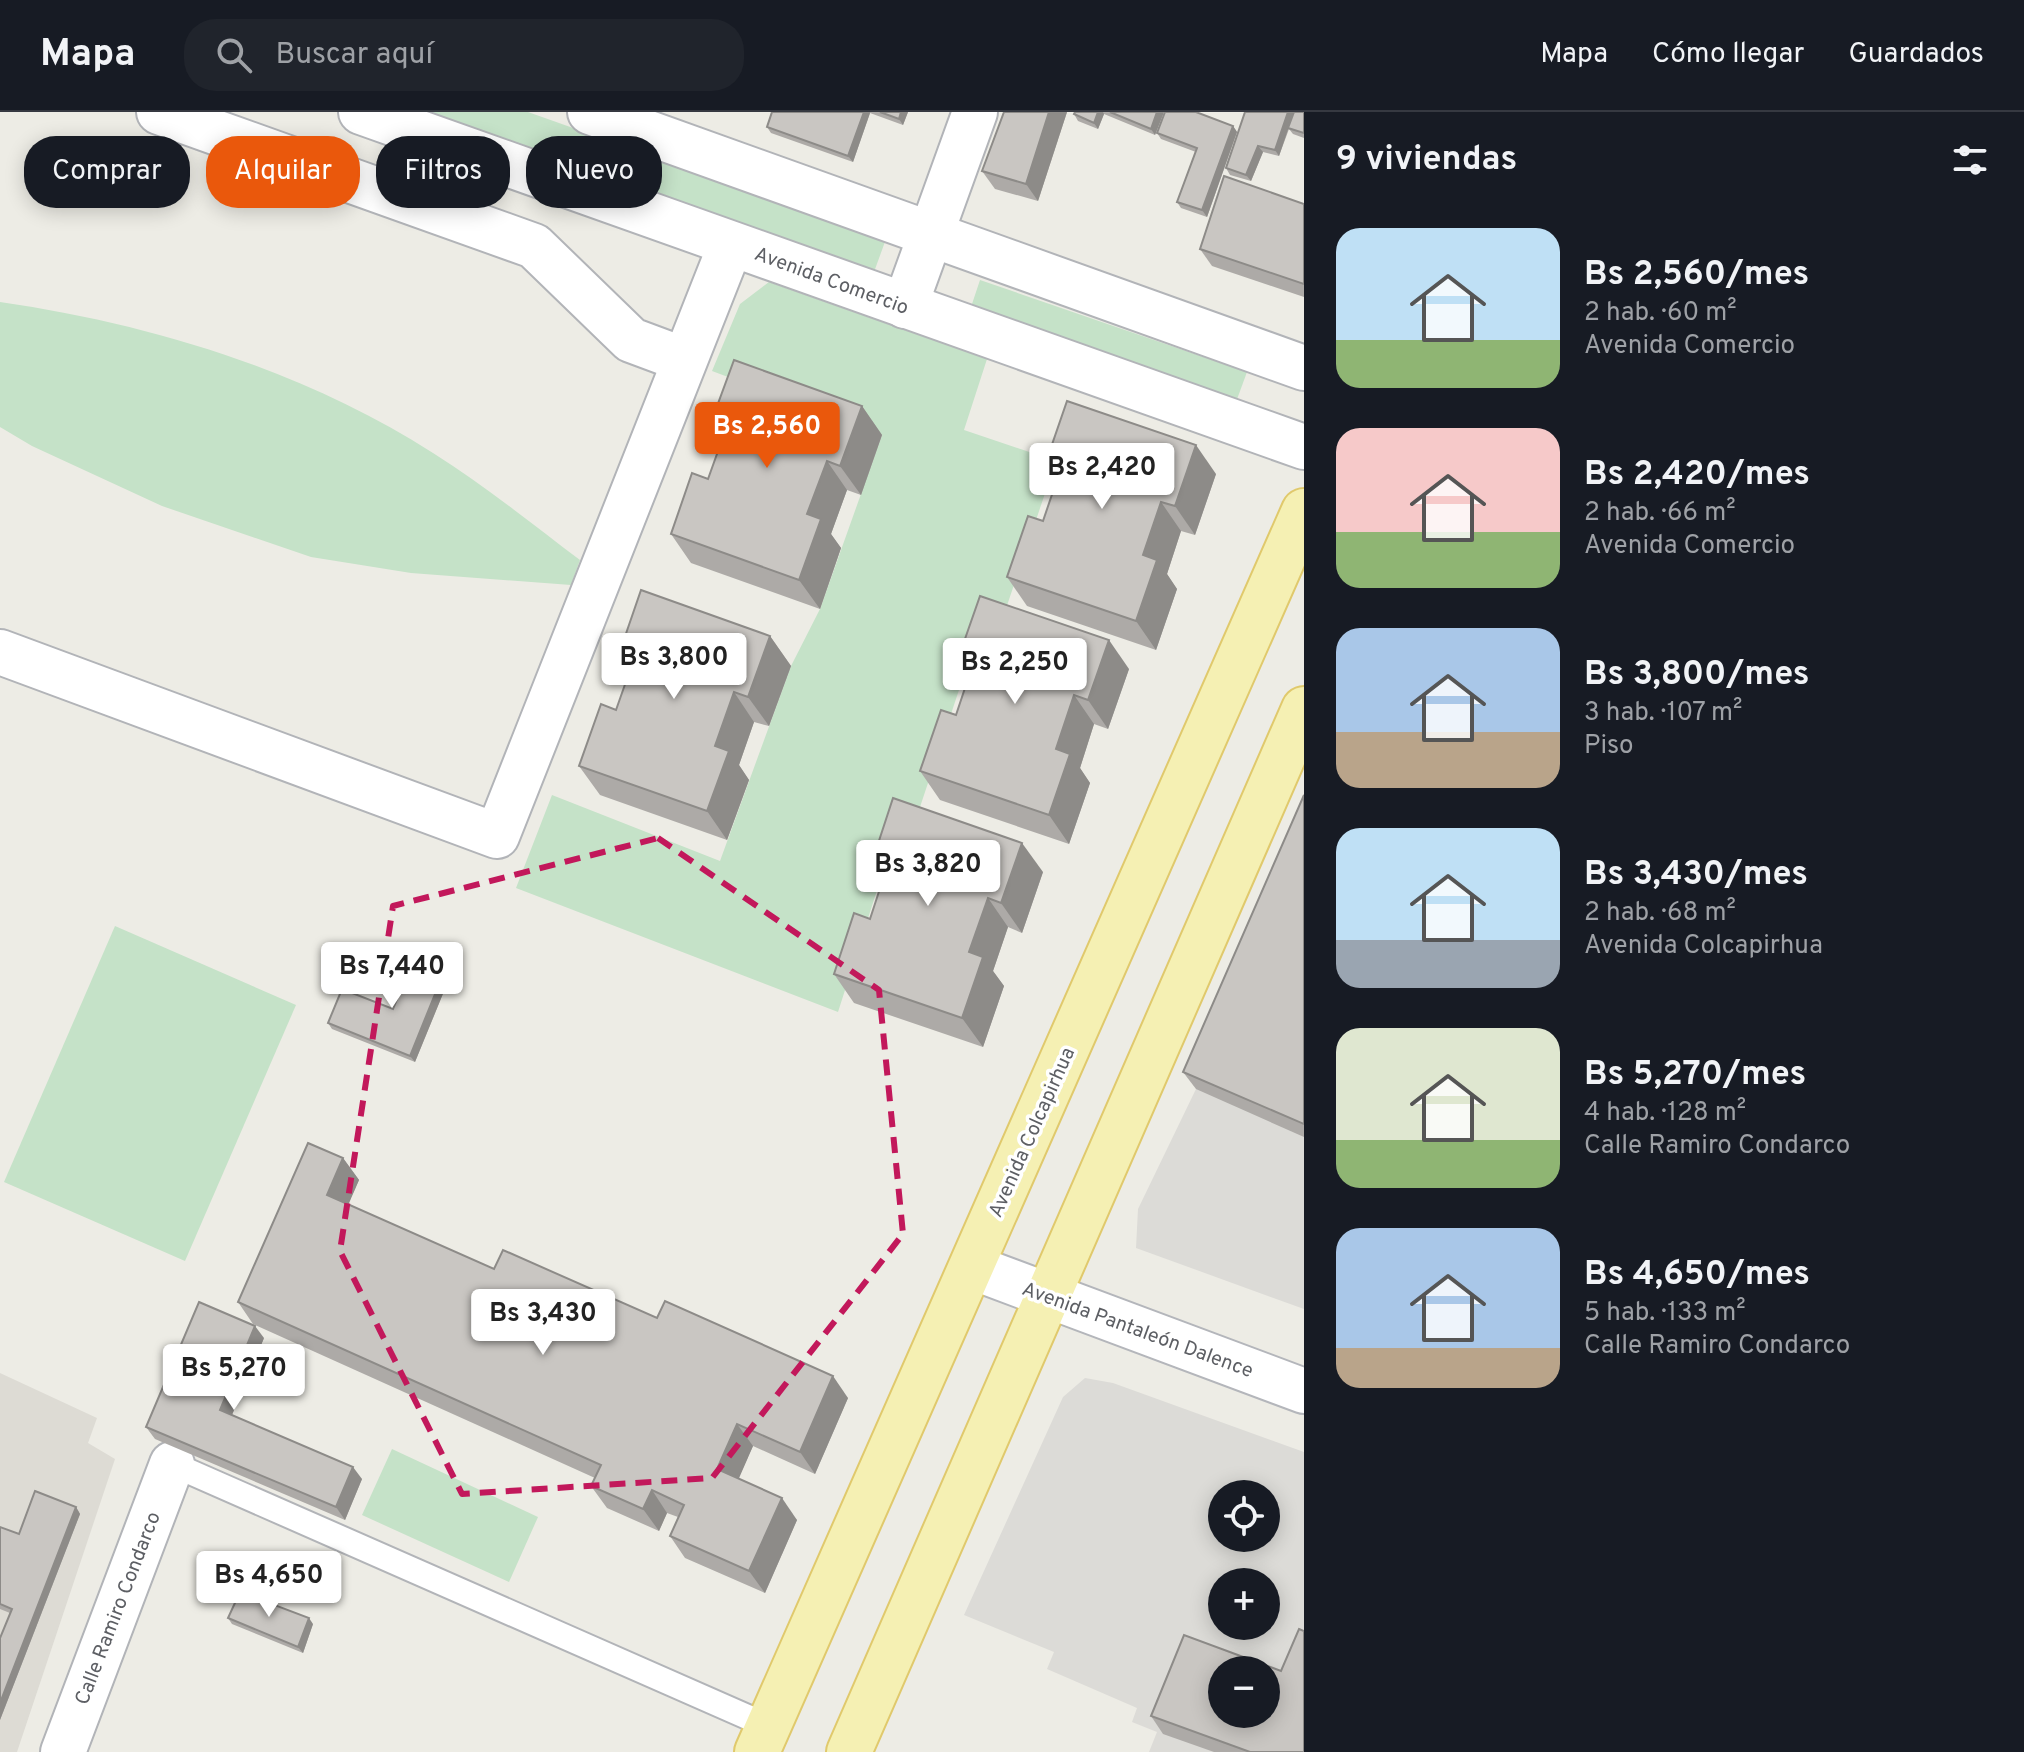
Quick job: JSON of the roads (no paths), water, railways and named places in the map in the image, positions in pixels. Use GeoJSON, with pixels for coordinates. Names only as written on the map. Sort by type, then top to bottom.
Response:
{"type":"FeatureCollection","features":[{"type":"Feature","properties":{"kind":"main road","name":"Avenida Colcapirhua"},"geometry":{"type":"LineString","coordinates":[[763,1739],[1304,511]]}},
{"type":"Feature","properties":{"kind":"main road"},"geometry":{"type":"LineString","coordinates":[[849,1752],[1050,1298],[1304,709]]}},
{"type":"Feature","properties":{"kind":"street"},"geometry":{"type":"LineString","coordinates":[[159,112],[534,246],[631,340],[682,359]]}},
{"type":"Feature","properties":{"kind":"street","name":"Avenida Comercio"},"geometry":{"type":"LineString","coordinates":[[361,112],[1304,447]]}},
{"type":"Feature","properties":{"kind":"street"},"geometry":{"type":"LineString","coordinates":[[590,112],[932,232],[1304,368]]}},
{"type":"Feature","properties":{"kind":"street"},"geometry":{"type":"LineString","coordinates":[[905,306],[975,112]]}},
{"type":"Feature","properties":{"kind":"street"},"geometry":{"type":"LineString","coordinates":[[0,652],[497,836],[682,359],[731,244]]}},
{"type":"Feature","properties":{"kind":"street","name":"Avenida Pantaleón Dalence"},"geometry":{"type":"LineString","coordinates":[[972,1267],[1304,1391]]}},
{"type":"Feature","properties":{"kind":"street","name":"Calle Ramiro Condarco"},"geometry":{"type":"LineString","coordinates":[[63,1752],[172,1464]]}},
{"type":"Feature","properties":{"kind":"lane"},"geometry":{"type":"LineString","coordinates":[[172,1464],[763,1739]]}}]}
